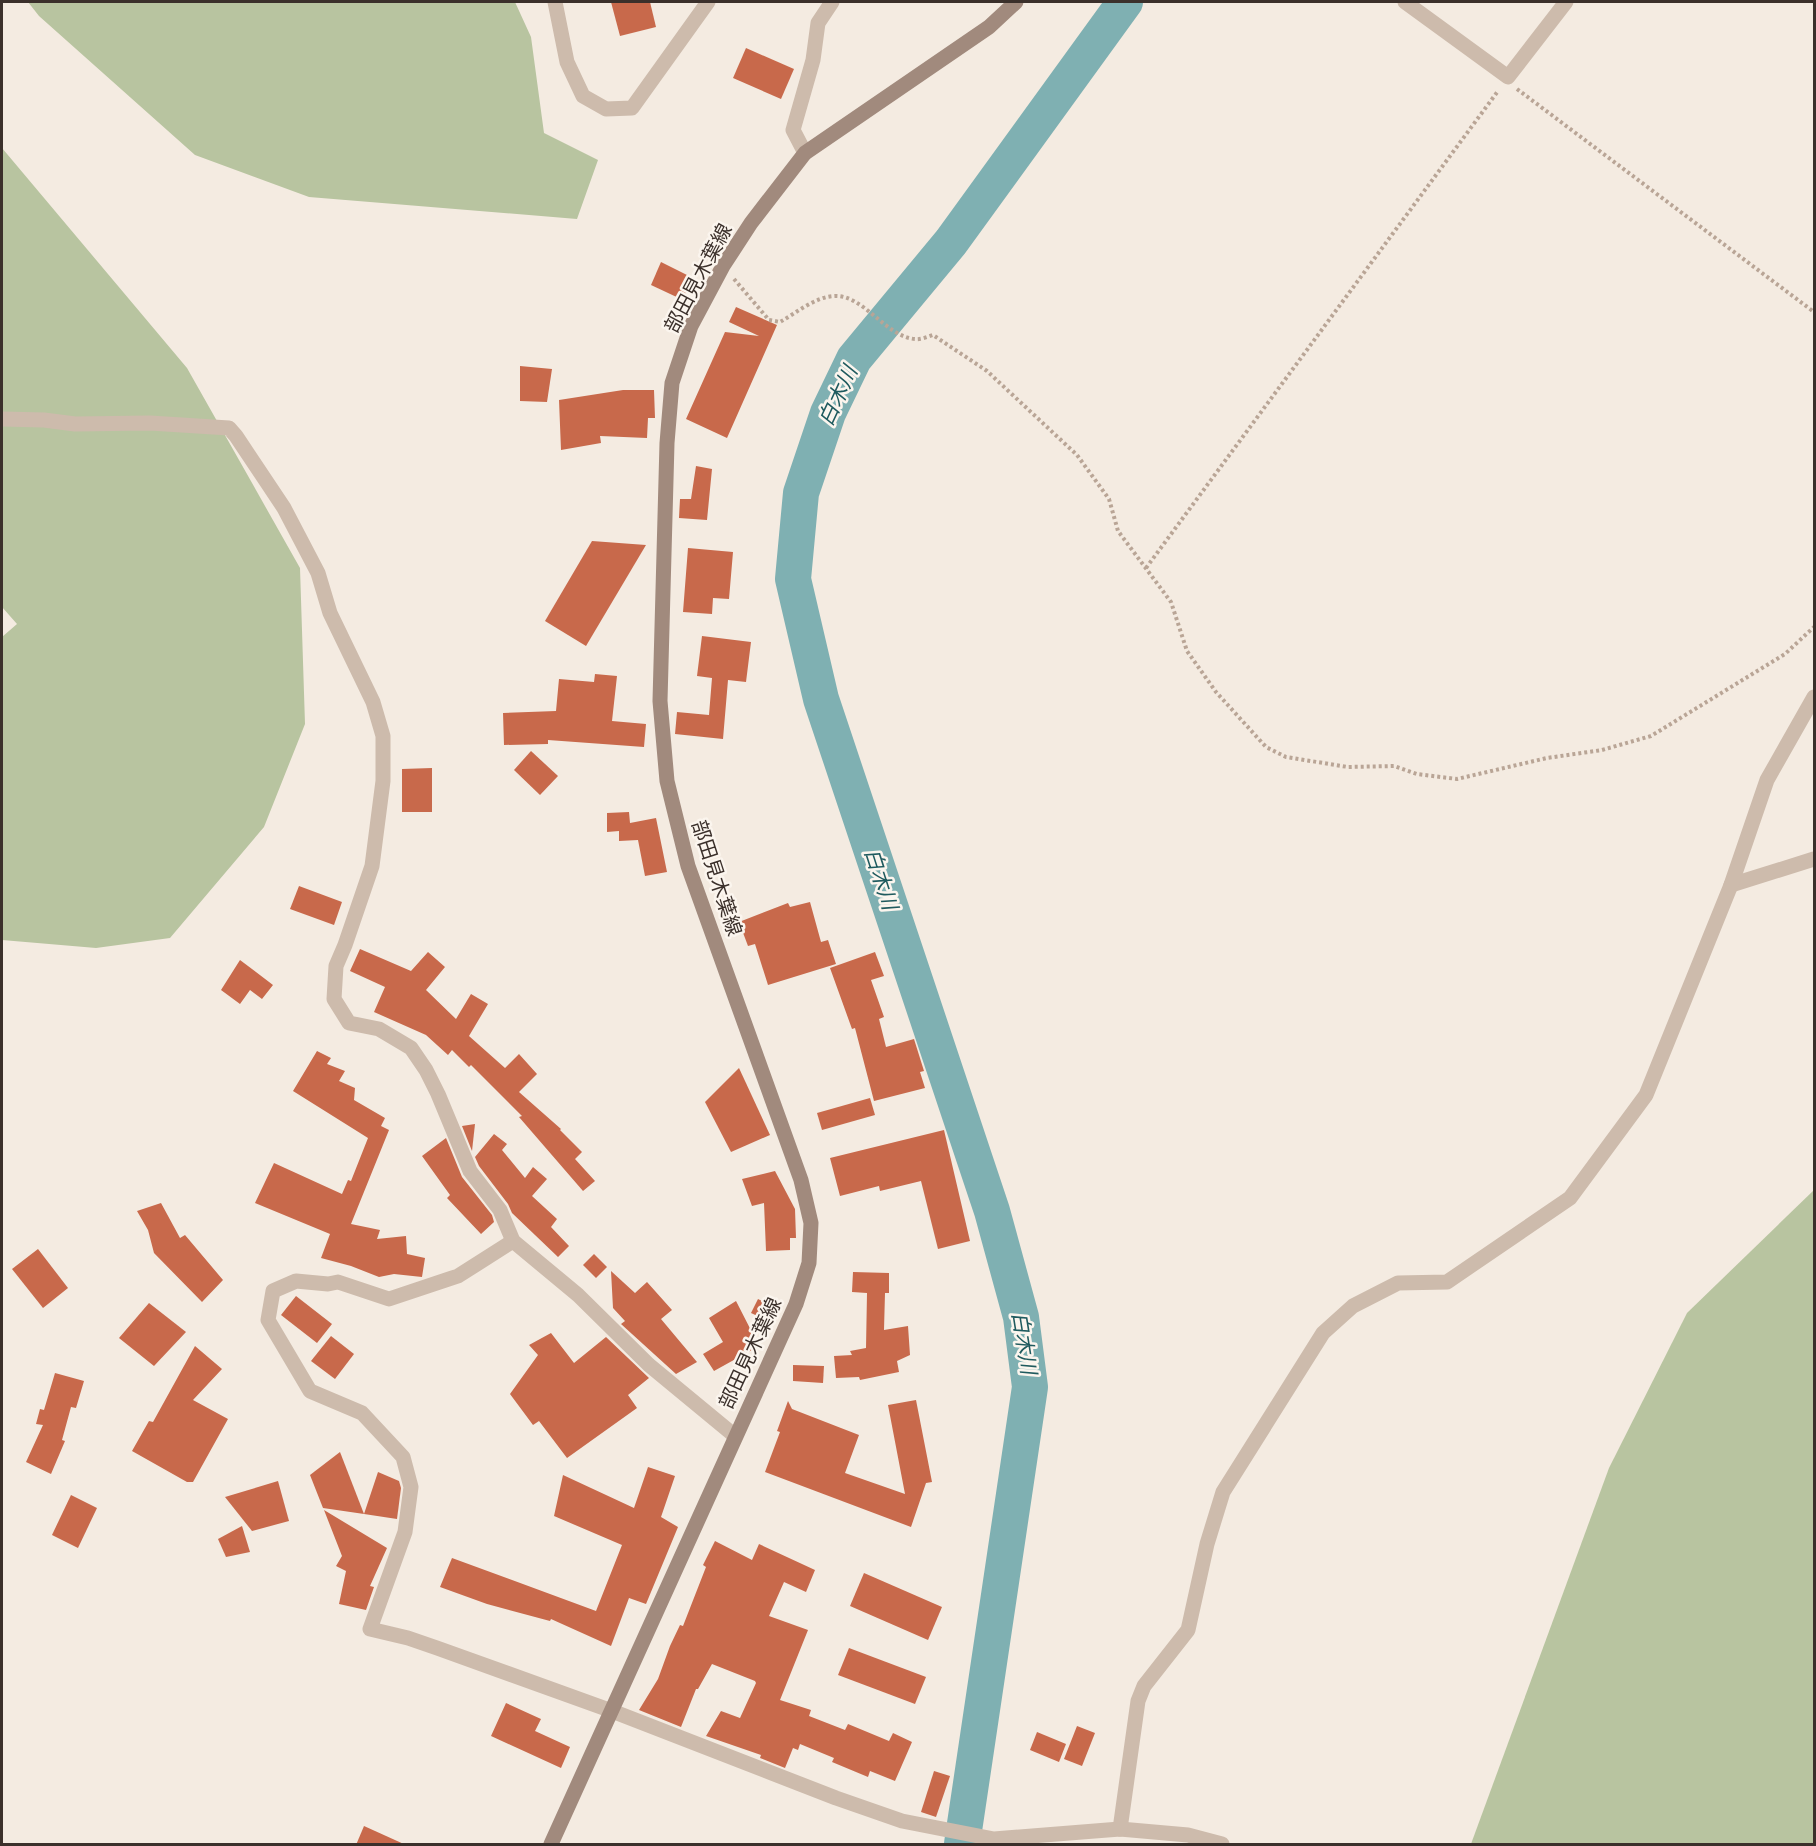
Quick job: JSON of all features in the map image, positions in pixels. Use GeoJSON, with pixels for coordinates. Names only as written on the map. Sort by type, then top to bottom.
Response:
{"type":"FeatureCollection","features":[{"type":"Feature","properties":{"kind":"main road","name":"部田見木葉線"},"geometry":{"type":"LineString","coordinates":[[551,1845],[796,1304],[809,1263],[811,1222],[801,1180],[688,866],[667,781],[660,701],[667,443],[672,383],[691,326],[723,266],[751,223],[805,153],[989,27],[1016,2]]}},
{"type":"Feature","properties":{"kind":"street"},"geometry":{"type":"LineString","coordinates":[[555,2],[567,62],[583,96],[606,109],[632,108],[708,2]]}},
{"type":"Feature","properties":{"kind":"street"},"geometry":{"type":"LineString","coordinates":[[805,153],[793,130],[813,60],[818,22],[832,2]]}},
{"type":"Feature","properties":{"kind":"street"},"geometry":{"type":"LineString","coordinates":[[1405,2],[1508,77],[1566,2]]}},
{"type":"Feature","properties":{"kind":"street"},"geometry":{"type":"LineString","coordinates":[[2,419],[44,420],[75,424],[150,423],[229,428],[258,467],[284,507],[318,573],[330,614],[373,702],[383,736],[383,781],[372,866],[336,966],[334,999],[349,1023],[379,1029],[411,1048],[438,1094],[470,1171],[500,1210],[513,1241],[578,1295],[649,1365],[735,1436]]}},
{"type":"Feature","properties":{"kind":"street"},"geometry":{"type":"LineString","coordinates":[[1119,1829],[1140,1693],[1188,1630],[1207,1544],[1223,1492],[1323,1333],[1353,1306],[1398,1283],[1447,1282],[1570,1198],[1646,1095],[1731,885],[1767,780],[1815,697]]}},
{"type":"Feature","properties":{"kind":"street"},"geometry":{"type":"LineString","coordinates":[[1731,885],[1815,859]]}},
{"type":"Feature","properties":{"kind":"street"},"geometry":{"type":"LineString","coordinates":[[513,1241],[458,1276],[389,1299],[338,1282],[328,1284],[296,1281],[273,1291],[268,1320],[310,1391],[362,1413],[402,1456],[411,1487],[405,1532],[370,1629],[408,1638],[902,1821],[994,1839],[1105,1837],[1119,1829],[1188,1835],[1222,1845]]}},
{"type":"Feature","properties":{"kind":"path"},"geometry":{"type":"LineString","coordinates":[[1146,568],[1508,77],[1519,92],[1815,312]]}},
{"type":"Feature","properties":{"kind":"path"},"geometry":{"type":"LineString","coordinates":[[723,266],[769,320],[780,322],[821,298],[837,296],[851,300],[901,336],[916,340],[933,335],[987,371],[1077,455],[1109,499],[1118,531],[1171,602],[1187,651],[1215,692],[1266,747],[1286,757],[1348,767],[1394,766],[1417,774],[1456,779],[1547,758],[1602,750],[1651,736],[1785,654],[1815,627]]}},
{"type":"Feature","properties":{"kind":"green space"},"geometry":{"type":"Polygon","coordinates":[[[28,2],[515,2],[531,37],[544,133],[598,160],[577,219],[309,197],[195,155],[39,16],[28,2]]]}},
{"type":"Feature","properties":{"kind":"green space"},"geometry":{"type":"Polygon","coordinates":[[[2,148],[187,368],[300,568],[305,724],[264,827],[170,938],[96,948],[2,940],[2,637],[17,624],[2,607],[2,148]]]}},
{"type":"Feature","properties":{"kind":"green space"},"geometry":{"type":"Polygon","coordinates":[[[1814,1190],[1814,1844],[1471,1844],[1609,1468],[1687,1313],[1814,1190]]]}},
{"type":"Feature","properties":{"kind":"building"},"geometry":{"type":"Polygon","coordinates":[[[611,2],[650,2],[656,27],[620,36],[611,2]]]}},
{"type":"Feature","properties":{"kind":"building"},"geometry":{"type":"Polygon","coordinates":[[[746,48],[794,69],[781,99],[733,78],[746,48]]]}},
{"type":"Feature","properties":{"kind":"building"},"geometry":{"type":"Polygon","coordinates":[[[661,262],[693,278],[683,300],[651,285],[661,262]]]}},
{"type":"Feature","properties":{"kind":"building"},"geometry":{"type":"Polygon","coordinates":[[[736,307],[777,325],[727,438],[686,419],[725,332],[759,336],[729,322],[736,307]]]}},
{"type":"Feature","properties":{"kind":"building"},"geometry":{"type":"Polygon","coordinates":[[[520,366],[552,369],[547,402],[520,401],[520,366]]]}},
{"type":"Feature","properties":{"kind":"building"},"geometry":{"type":"Polygon","coordinates":[[[623,390],[654,390],[655,418],[648,418],[647,438],[600,436],[601,443],[561,450],[559,400],[623,390]]]}},
{"type":"Feature","properties":{"kind":"building"},"geometry":{"type":"Polygon","coordinates":[[[696,466],[712,469],[707,520],[679,518],[680,499],[691,499],[696,466]]]}},
{"type":"Feature","properties":{"kind":"building"},"geometry":{"type":"Polygon","coordinates":[[[592,541],[646,545],[586,646],[545,621],[592,541]]]}},
{"type":"Feature","properties":{"kind":"building"},"geometry":{"type":"Polygon","coordinates":[[[688,548],[733,552],[729,599],[713,598],[712,614],[683,612],[688,548]]]}},
{"type":"Feature","properties":{"kind":"building"},"geometry":{"type":"Polygon","coordinates":[[[702,636],[751,642],[746,682],[728,680],[723,739],[675,734],[677,712],[709,715],[712,678],[697,676],[702,636]]]}},
{"type":"Feature","properties":{"kind":"building"},"geometry":{"type":"Polygon","coordinates":[[[595,674],[617,676],[612,721],[646,724],[644,747],[548,740],[548,744],[504,745],[503,713],[556,711],[559,679],[594,682],[595,674]]]}},
{"type":"Feature","properties":{"kind":"building"},"geometry":{"type":"Polygon","coordinates":[[[531,751],[558,776],[540,795],[514,770],[531,751]]]}},
{"type":"Feature","properties":{"kind":"building"},"geometry":{"type":"Polygon","coordinates":[[[432,768],[432,812],[402,812],[402,769],[432,768]]]}},
{"type":"Feature","properties":{"kind":"building"},"geometry":{"type":"Polygon","coordinates":[[[629,812],[630,823],[656,818],[667,872],[645,876],[638,840],[619,841],[619,831],[607,832],[607,813],[629,812]]]}},
{"type":"Feature","properties":{"kind":"building"},"geometry":{"type":"Polygon","coordinates":[[[299,886],[342,902],[334,925],[290,909],[299,886]]]}},
{"type":"Feature","properties":{"kind":"building"},"geometry":{"type":"Polygon","coordinates":[[[810,902],[821,942],[828,940],[836,964],[768,985],[755,944],[748,946],[739,922],[788,903],[790,907],[810,902]]]}},
{"type":"Feature","properties":{"kind":"building"},"geometry":{"type":"Polygon","coordinates":[[[360,949],[411,971],[428,952],[445,967],[426,990],[456,1019],[471,994],[488,1004],[469,1036],[505,1068],[519,1054],[537,1074],[519,1092],[561,1129],[582,1152],[575,1159],[595,1181],[583,1191],[519,1117],[522,1116],[471,1065],[469,1067],[452,1050],[448,1055],[426,1035],[374,1012],[385,987],[350,971],[360,949]]]}},
{"type":"Feature","properties":{"kind":"building"},"geometry":{"type":"Polygon","coordinates":[[[875,952],[884,976],[871,980],[884,1017],[879,1019],[886,1047],[914,1039],[924,1071],[920,1072],[925,1088],[874,1101],[855,1028],[852,1029],[830,968],[875,952]]]}},
{"type":"Feature","properties":{"kind":"building"},"geometry":{"type":"Polygon","coordinates":[[[240,960],[273,985],[262,999],[250,990],[240,1004],[221,990],[240,960]]]}},
{"type":"Feature","properties":{"kind":"building"},"geometry":{"type":"Polygon","coordinates":[[[317,1051],[331,1058],[327,1064],[345,1071],[339,1081],[355,1088],[354,1100],[385,1118],[381,1126],[389,1130],[351,1224],[380,1230],[377,1239],[406,1236],[407,1254],[425,1258],[422,1277],[394,1274],[379,1277],[321,1258],[330,1234],[255,1203],[274,1163],[342,1194],[348,1180],[351,1181],[368,1138],[293,1091],[317,1051]]]}},
{"type":"Feature","properties":{"kind":"building"},"geometry":{"type":"Polygon","coordinates":[[[739,1068],[770,1135],[731,1152],[705,1102],[739,1068]]]}},
{"type":"Feature","properties":{"kind":"building"},"geometry":{"type":"Polygon","coordinates":[[[870,1098],[875,1115],[822,1130],[817,1113],[870,1098]]]}},
{"type":"Feature","properties":{"kind":"building"},"geometry":{"type":"Polygon","coordinates":[[[475,1124],[472,1151],[462,1126],[475,1124]]]}},
{"type":"Feature","properties":{"kind":"building"},"geometry":{"type":"Polygon","coordinates":[[[944,1130],[970,1241],[938,1249],[921,1181],[880,1191],[879,1186],[840,1196],[830,1158],[944,1130]]]}},
{"type":"Feature","properties":{"kind":"building"},"geometry":{"type":"Polygon","coordinates":[[[494,1134],[507,1144],[502,1150],[525,1178],[533,1167],[547,1179],[532,1196],[557,1219],[551,1227],[569,1246],[558,1257],[512,1213],[508,1204],[479,1166],[475,1157],[494,1134]]]}},
{"type":"Feature","properties":{"kind":"building"},"geometry":{"type":"Polygon","coordinates":[[[446,1138],[462,1177],[492,1215],[494,1222],[481,1234],[447,1198],[450,1195],[422,1156],[446,1138]]]}},
{"type":"Feature","properties":{"kind":"building"},"geometry":{"type":"Polygon","coordinates":[[[775,1171],[795,1209],[796,1238],[790,1238],[790,1250],[766,1251],[764,1203],[752,1206],[742,1179],[775,1171]]]}},
{"type":"Feature","properties":{"kind":"building"},"geometry":{"type":"Polygon","coordinates":[[[161,1203],[180,1238],[185,1235],[223,1280],[202,1302],[154,1253],[148,1230],[137,1211],[161,1203]]]}},
{"type":"Feature","properties":{"kind":"building"},"geometry":{"type":"Polygon","coordinates":[[[38,1249],[68,1288],[43,1308],[12,1269],[38,1249]]]}},
{"type":"Feature","properties":{"kind":"building"},"geometry":{"type":"Polygon","coordinates":[[[594,1254],[607,1267],[596,1278],[583,1265],[594,1254]]]}},
{"type":"Feature","properties":{"kind":"building"},"geometry":{"type":"Polygon","coordinates":[[[611,1271],[635,1293],[647,1282],[672,1310],[661,1319],[697,1362],[676,1374],[621,1324],[625,1321],[613,1308],[611,1271]]]}},
{"type":"Feature","properties":{"kind":"building"},"geometry":{"type":"Polygon","coordinates":[[[853,1272],[889,1273],[889,1293],[885,1293],[884,1330],[908,1326],[910,1355],[897,1361],[899,1372],[860,1380],[859,1377],[836,1378],[834,1356],[852,1355],[850,1351],[866,1348],[867,1293],[852,1292],[853,1272]]]}},
{"type":"Feature","properties":{"kind":"building"},"geometry":{"type":"Polygon","coordinates":[[[296,1296],[332,1324],[317,1343],[281,1315],[296,1296]]]}},
{"type":"Feature","properties":{"kind":"building"},"geometry":{"type":"Polygon","coordinates":[[[758,1299],[774,1307],[768,1321],[751,1313],[758,1299]]]}},
{"type":"Feature","properties":{"kind":"building"},"geometry":{"type":"Polygon","coordinates":[[[736,1301],[759,1346],[714,1371],[703,1354],[723,1342],[709,1318],[736,1301]]]}},
{"type":"Feature","properties":{"kind":"building"},"geometry":{"type":"Polygon","coordinates":[[[149,1303],[186,1332],[154,1366],[119,1338],[149,1303]]]}},
{"type":"Feature","properties":{"kind":"building"},"geometry":{"type":"Polygon","coordinates":[[[551,1333],[574,1363],[606,1337],[649,1378],[628,1395],[637,1408],[567,1458],[539,1421],[533,1425],[510,1394],[538,1355],[529,1345],[551,1333]]]}},
{"type":"Feature","properties":{"kind":"building"},"geometry":{"type":"Polygon","coordinates":[[[331,1336],[354,1354],[335,1379],[311,1361],[331,1336]]]}},
{"type":"Feature","properties":{"kind":"building"},"geometry":{"type":"Polygon","coordinates":[[[195,1346],[222,1369],[193,1400],[228,1419],[193,1482],[187,1482],[132,1451],[149,1421],[153,1422],[195,1346]]]}},
{"type":"Feature","properties":{"kind":"building"},"geometry":{"type":"Polygon","coordinates":[[[793,1365],[824,1366],[823,1383],[793,1381],[793,1365]]]}},
{"type":"Feature","properties":{"kind":"building"},"geometry":{"type":"Polygon","coordinates":[[[55,1373],[84,1381],[76,1408],[71,1407],[62,1440],[65,1441],[51,1474],[26,1462],[43,1425],[36,1424],[40,1409],[44,1410],[55,1373]]]}},
{"type":"Feature","properties":{"kind":"building"},"geometry":{"type":"Polygon","coordinates":[[[916,1400],[932,1482],[926,1483],[911,1527],[765,1472],[780,1432],[777,1431],[788,1401],[792,1409],[859,1435],[845,1473],[905,1494],[888,1405],[916,1400]]]}},
{"type":"Feature","properties":{"kind":"building"},"geometry":{"type":"Polygon","coordinates":[[[340,1452],[364,1514],[323,1508],[310,1475],[340,1452]]]}},
{"type":"Feature","properties":{"kind":"building"},"geometry":{"type":"Polygon","coordinates":[[[648,1467],[675,1476],[661,1517],[678,1527],[646,1604],[629,1598],[611,1646],[551,1619],[550,1621],[487,1604],[440,1587],[452,1558],[596,1611],[622,1545],[554,1516],[563,1475],[634,1508],[648,1467]]]}},
{"type":"Feature","properties":{"kind":"building"},"geometry":{"type":"Polygon","coordinates":[[[378,1472],[399,1481],[401,1488],[397,1519],[364,1514],[378,1472]]]}},
{"type":"Feature","properties":{"kind":"building"},"geometry":{"type":"Polygon","coordinates":[[[278,1481],[289,1521],[252,1531],[225,1497],[278,1481]]]}},
{"type":"Feature","properties":{"kind":"building"},"geometry":{"type":"Polygon","coordinates":[[[71,1495],[97,1508],[78,1548],[52,1535],[71,1495]]]}},
{"type":"Feature","properties":{"kind":"building"},"geometry":{"type":"Polygon","coordinates":[[[324,1510],[387,1548],[370,1586],[374,1587],[366,1610],[339,1604],[346,1571],[336,1566],[342,1556],[324,1510]]]}},
{"type":"Feature","properties":{"kind":"building"},"geometry":{"type":"Polygon","coordinates":[[[242,1526],[250,1552],[226,1557],[218,1539],[242,1526]]]}},
{"type":"Feature","properties":{"kind":"building"},"geometry":{"type":"Polygon","coordinates":[[[715,1541],[752,1560],[759,1544],[815,1570],[806,1592],[784,1582],[769,1616],[808,1630],[780,1700],[811,1710],[809,1716],[845,1730],[848,1724],[889,1741],[893,1733],[912,1742],[895,1781],[870,1771],[868,1777],[832,1762],[834,1758],[800,1744],[798,1750],[793,1748],[785,1768],[760,1758],[761,1755],[706,1736],[721,1711],[740,1718],[756,1683],[712,1664],[696,1689],[681,1727],[639,1710],[658,1679],[680,1625],[683,1626],[706,1567],[703,1565],[715,1541]]]}},
{"type":"Feature","properties":{"kind":"building"},"geometry":{"type":"Polygon","coordinates":[[[864,1573],[942,1607],[928,1640],[850,1606],[864,1573]]]}},
{"type":"Feature","properties":{"kind":"building"},"geometry":{"type":"Polygon","coordinates":[[[849,1648],[926,1677],[915,1704],[838,1675],[849,1648]]]}},
{"type":"Feature","properties":{"kind":"building"},"geometry":{"type":"Polygon","coordinates":[[[506,1703],[541,1719],[535,1731],[570,1747],[561,1768],[491,1736],[506,1703]]]}},
{"type":"Feature","properties":{"kind":"building"},"geometry":{"type":"Polygon","coordinates":[[[1077,1726],[1095,1733],[1082,1766],[1064,1759],[1077,1726]]]}},
{"type":"Feature","properties":{"kind":"building"},"geometry":{"type":"Polygon","coordinates":[[[1037,1732],[1066,1744],[1059,1762],[1030,1750],[1037,1732]]]}},
{"type":"Feature","properties":{"kind":"building"},"geometry":{"type":"Polygon","coordinates":[[[934,1771],[950,1776],[936,1817],[921,1812],[934,1771]]]}},
{"type":"Feature","properties":{"kind":"building"},"geometry":{"type":"Polygon","coordinates":[[[364,1826],[406,1845],[356,1845],[364,1826]]]}},
{"type":"Feature","properties":{"kind":"waterway","name":"白木川"},"geometry":{"type":"LineString","coordinates":[[962,1844],[1030,1387],[1021,1317],[992,1211],[821,699],[793,579],[801,493],[828,413],[854,359],[951,242],[1125,2]]}}]}
